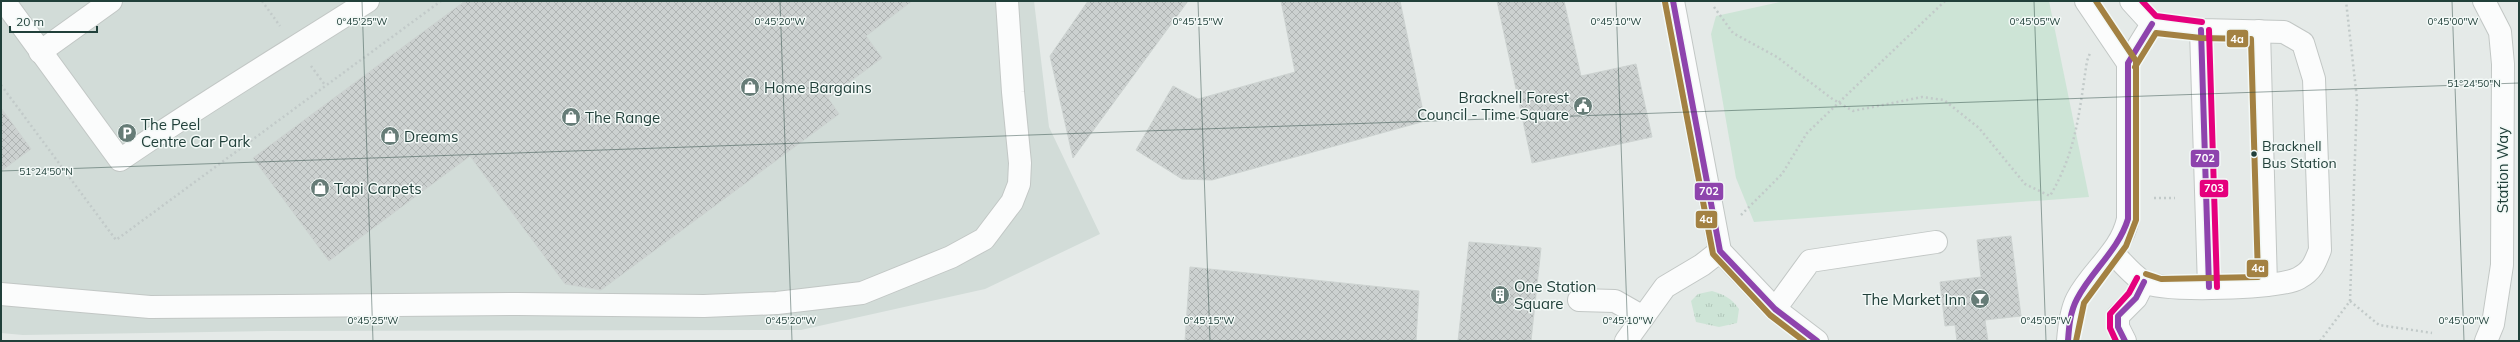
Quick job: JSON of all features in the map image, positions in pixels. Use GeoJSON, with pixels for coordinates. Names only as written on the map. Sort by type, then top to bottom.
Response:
{"type":"FeatureCollection","features":[{"type":"Feature","properties":{"kind":"street"},"geometry":{"type":"LineString","coordinates":[[4,1],[120,160],[260,67],[296,47],[368,1]]}},
{"type":"Feature","properties":{"kind":"street"},"geometry":{"type":"LineString","coordinates":[[40,52],[111,1]]}},
{"type":"Feature","properties":{"kind":"street"},"geometry":{"type":"LineString","coordinates":[[1,294],[150,307],[518,304],[704,306],[777,303],[862,293],[951,257],[984,239],[1012,202],[1019,184],[1020,163],[1013,92],[1007,1]]}},
{"type":"Feature","properties":{"kind":"street"},"geometry":{"type":"LineString","coordinates":[[1673,1],[1720,251],[1774,309],[1817,341]]}},
{"type":"Feature","properties":{"kind":"street"},"geometry":{"type":"LineString","coordinates":[[2086,1],[2128,63]]}},
{"type":"Feature","properties":{"kind":"street"},"geometry":{"type":"LineString","coordinates":[[2113,253],[2144,282],[2160,287],[2208,287],[2266,285],[2298,279],[2312,270],[2320,250],[2314,79],[2303,43],[2284,32],[2201,30],[2152,24],[2131,1]]}},
{"type":"Feature","properties":{"kind":"street","name":"Station Way"},"geometry":{"type":"LineString","coordinates":[[2484,1],[2500,32],[2503,64],[2502,265],[2492,324],[2486,341]]}},
{"type":"Feature","properties":{"kind":"street"},"geometry":{"type":"LineString","coordinates":[[2068,341],[2069,327],[2077,299],[2113,253],[2125,234],[2128,219],[2128,63],[2152,24]]}},
{"type":"Feature","properties":{"kind":"street"},"geometry":{"type":"LineString","coordinates":[[2201,30],[2208,287]]}},
{"type":"Feature","properties":{"kind":"street"},"geometry":{"type":"LineString","coordinates":[[2259,31],[2266,285]]}},
{"type":"Feature","properties":{"kind":"street"},"geometry":{"type":"LineString","coordinates":[[1774,309],[1810,261],[1936,242]]}},
{"type":"Feature","properties":{"kind":"street"},"geometry":{"type":"LineString","coordinates":[[1579,300],[1615,301],[1634,333],[1665,287],[1702,265],[1720,251]]}},
{"type":"Feature","properties":{"kind":"street"},"geometry":{"type":"LineString","coordinates":[[2125,341],[2118,327],[2118,316],[2136,298],[2144,282]]}},
{"type":"Feature","properties":{"kind":"path"},"geometry":{"type":"LineString","coordinates":[[325,85],[441,1]]}},
{"type":"Feature","properties":{"kind":"path"},"geometry":{"type":"LineString","coordinates":[[1737,218],[1760,198],[1782,174],[1807,133],[1945,1]]}},
{"type":"Feature","properties":{"kind":"path"},"geometry":{"type":"LineString","coordinates":[[2320,341],[2350,301],[2357,99],[2346,1]]}},
{"type":"Feature","properties":{"kind":"path"},"geometry":{"type":"LineString","coordinates":[[1714,7],[1733,33],[1777,57],[1852,111],[1922,97],[1944,100],[1979,128],[2025,184],[2050,196],[2064,172],[2074,144],[2087,61],[2092,49]]}},
{"type":"Feature","properties":{"kind":"path"},"geometry":{"type":"LineString","coordinates":[[2147,198],[2175,198]]}},
{"type":"Feature","properties":{"kind":"path"},"geometry":{"type":"LineString","coordinates":[[2350,301],[2379,325],[2432,334]]}},
{"type":"Feature","properties":{"kind":"shaded area"},"geometry":{"type":"Polygon","coordinates":[[[1,1],[1034,1],[1049,127],[1100,234],[985,289],[801,330],[269,331],[23,335],[1,333],[1,1]]]}},
{"type":"Feature","properties":{"kind":"green space"},"geometry":{"type":"Polygon","coordinates":[[[1785,1],[2049,1],[2089,197],[1754,222],[1736,178],[1711,34],[1716,16],[1785,1]]]}},
{"type":"Feature","properties":{"kind":"green space"},"geometry":{"type":"Polygon","coordinates":[[[1712,291],[1727,297],[1736,305],[1739,309],[1737,323],[1719,327],[1696,322],[1691,301],[1698,294],[1712,291]]]}},
{"type":"Feature","properties":{"kind":"building"},"geometry":{"type":"Polygon","coordinates":[[[465,1],[912,1],[866,36],[882,58],[828,98],[839,114],[601,290],[565,284],[470,156],[329,261],[253,158],[465,1]]]}},
{"type":"Feature","properties":{"kind":"building"},"geometry":{"type":"Polygon","coordinates":[[[1088,1],[1188,1],[1073,158],[1050,56],[1088,1]]]}},
{"type":"Feature","properties":{"kind":"building"},"geometry":{"type":"Polygon","coordinates":[[[1281,1],[1400,1],[1425,121],[1212,180],[1182,179],[1136,150],[1173,86],[1198,99],[1295,72],[1281,1]]]}},
{"type":"Feature","properties":{"kind":"building","name":"Bracknell Forest Council - Time Square"},"geometry":{"type":"Polygon","coordinates":[[[1497,1],[1564,1],[1581,76],[1636,64],[1652,137],[1532,163],[1497,1]]]}},
{"type":"Feature","properties":{"kind":"building"},"geometry":{"type":"Polygon","coordinates":[[[1,108],[31,149],[1,171],[1,108]]]}},
{"type":"Feature","properties":{"kind":"building","name":"The Market Inn"},"geometry":{"type":"Polygon","coordinates":[[[2011,236],[2021,316],[1985,320],[1988,341],[1957,341],[1955,325],[1945,326],[1940,282],[1981,277],[1977,240],[2011,236]]]}},
{"type":"Feature","properties":{"kind":"building","name":"One Station Square"},"geometry":{"type":"Polygon","coordinates":[[[1469,242],[1541,248],[1531,341],[1458,341],[1469,242]]]}},
{"type":"Feature","properties":{"kind":"building"},"geometry":{"type":"Polygon","coordinates":[[[1190,267],[1419,291],[1416,341],[1185,341],[1190,267]]]}},
{"type":"Feature","properties":{"kind":"transit line","name":"702"},"geometry":{"type":"LineString","coordinates":[[1673,1],[1720,251],[1775,309],[1817,341]]}},
{"type":"Feature","properties":{"kind":"transit line","name":"4a"},"geometry":{"type":"LineString","coordinates":[[2076,341],[2084,303],[2126,246],[2136,220],[2136,61],[2096,1]]}},
{"type":"Feature","properties":{"kind":"transit line","name":"703"},"geometry":{"type":"LineString","coordinates":[[2142,1],[2156,16],[2202,22]]}},
{"type":"Feature","properties":{"kind":"transit line","name":"4a"},"geometry":{"type":"LineString","coordinates":[[1665,2],[1713,254],[1770,315],[1804,341]]}},
{"type":"Feature","properties":{"kind":"transit line","name":"702"},"geometry":{"type":"LineString","coordinates":[[2068,341],[2071,314],[2077,299],[2118,241],[2128,219],[2128,63],[2152,24]]}},
{"type":"Feature","properties":{"kind":"transit line","name":"702"},"geometry":{"type":"LineString","coordinates":[[2201,30],[2209,287]]}},
{"type":"Feature","properties":{"kind":"transit line","name":"703"},"geometry":{"type":"LineString","coordinates":[[2209,30],[2217,287]]}},
{"type":"Feature","properties":{"kind":"transit line","name":"4a"},"geometry":{"type":"LineString","coordinates":[[2135,67],[2156,33],[2201,38],[2251,39],[2258,277],[2161,279],[2146,274]]}},
{"type":"Feature","properties":{"kind":"transit line","name":"703"},"geometry":{"type":"LineString","coordinates":[[2116,341],[2110,328],[2110,314],[2129,293],[2137,278]]}},
{"type":"Feature","properties":{"kind":"transit line","name":"702"},"geometry":{"type":"LineString","coordinates":[[2125,341],[2118,327],[2118,316],[2136,298],[2144,282]]}},
{"type":"Feature","properties":{"kind":"place","name":"Home Bargains"},"geometry":{"type":"Point","coordinates":[750,87]}},
{"type":"Feature","properties":{"kind":"place","name":"Bracknell Forest Council - Time Square"},"geometry":{"type":"Point","coordinates":[1583,106]}},
{"type":"Feature","properties":{"kind":"place","name":"The Range"},"geometry":{"type":"Point","coordinates":[571,117]}},
{"type":"Feature","properties":{"kind":"place","name":"The Peel Centre Car Park"},"geometry":{"type":"Point","coordinates":[127,133]}},
{"type":"Feature","properties":{"kind":"place","name":"Dreams"},"geometry":{"type":"Point","coordinates":[390,136]}},
{"type":"Feature","properties":{"kind":"place","name":"Bracknell Bus Station"},"geometry":{"type":"Point","coordinates":[2254,154]}},
{"type":"Feature","properties":{"kind":"place","name":"Tapi Carpets"},"geometry":{"type":"Point","coordinates":[320,188]}},
{"type":"Feature","properties":{"kind":"place","name":"One Station Square"},"geometry":{"type":"Point","coordinates":[1500,295]}},
{"type":"Feature","properties":{"kind":"place","name":"The Market Inn"},"geometry":{"type":"Point","coordinates":[1980,299]}}]}
